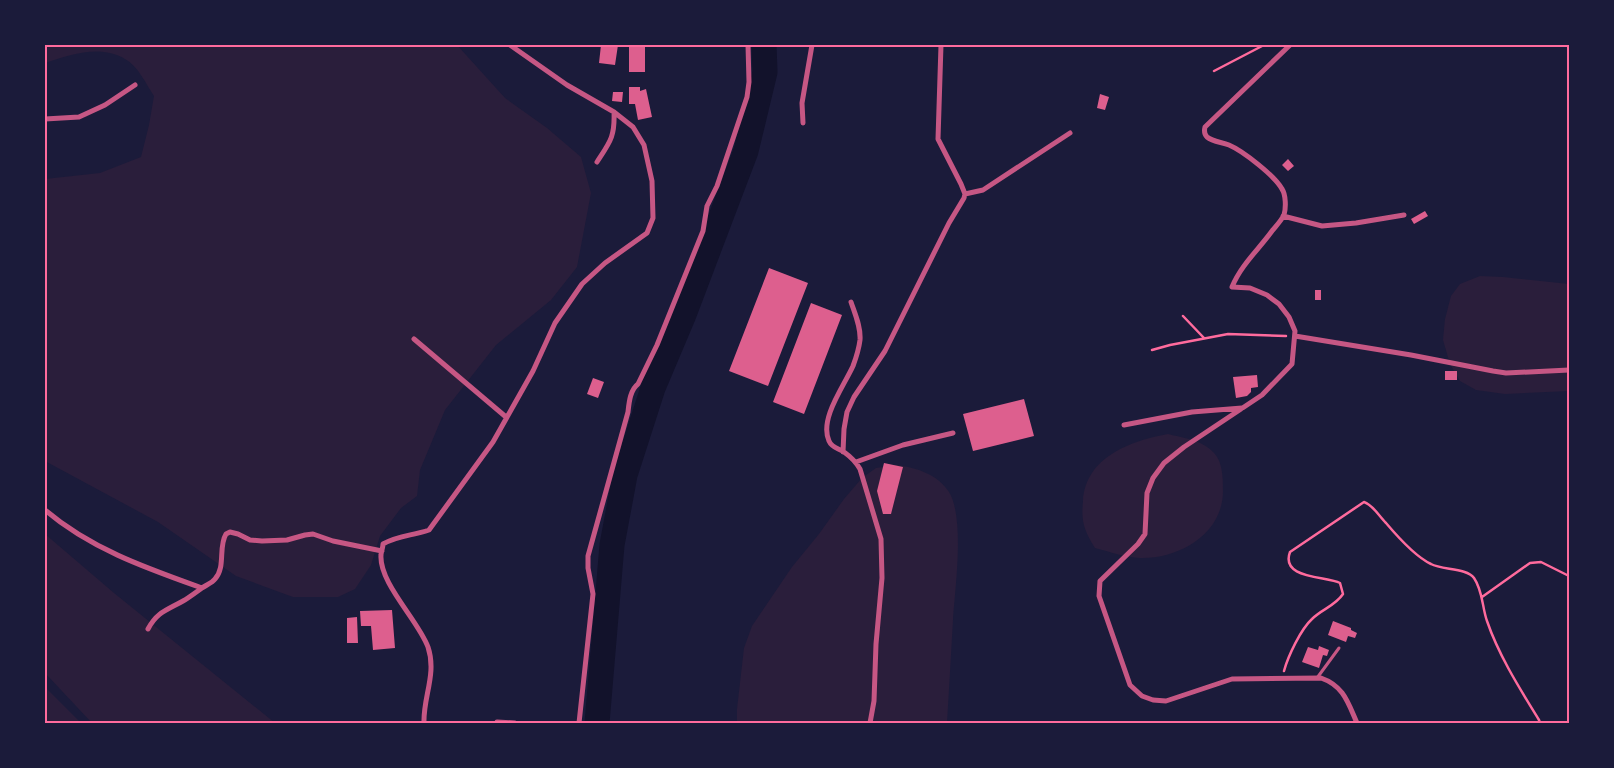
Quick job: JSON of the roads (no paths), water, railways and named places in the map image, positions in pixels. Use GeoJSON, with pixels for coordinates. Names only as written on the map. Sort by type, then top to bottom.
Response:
{"type":"FeatureCollection","features":[{"type":"Feature","properties":{"kind":"street"},"geometry":{"type":"LineString","coordinates":[[424,723],[431,678],[431,656],[422,634],[386,576],[380,556],[384,544],[396,538],[429,530],[493,442],[533,371],[555,323],[582,284],[605,263],[647,233],[653,218],[652,181],[644,145],[633,127],[614,112],[567,85],[510,45]]}},
{"type":"Feature","properties":{"kind":"street"},"geometry":{"type":"LineString","coordinates":[[579,723],[593,594],[588,568],[588,556],[631,396],[657,344],[703,231],[707,206],[717,186],[747,97],[749,82],[748,45]]}},
{"type":"Feature","properties":{"kind":"street"},"geometry":{"type":"LineString","coordinates":[[803,123],[802,103],[812,45]]}},
{"type":"Feature","properties":{"kind":"street"},"geometry":{"type":"LineString","coordinates":[[941,45],[938,139],[964,194]]}},
{"type":"Feature","properties":{"kind":"street"},"geometry":{"type":"LineString","coordinates":[[1290,45],[1205,127],[1204,133],[1212,140],[1229,145],[1242,152],[1267,172],[1282,189],[1285,205],[1284,216],[1247,261],[1232,286],[1250,288],[1267,295],[1279,304],[1289,317],[1295,332],[1292,364],[1262,394],[1184,447],[1164,464],[1154,478],[1147,493],[1145,534],[1138,544],[1100,581],[1099,596],[1130,685],[1142,696],[1153,700],[1166,701],[1232,679],[1317,678],[1332,682],[1338,687],[1357,723]]}},
{"type":"Feature","properties":{"kind":"street"},"geometry":{"type":"LineString","coordinates":[[45,119],[78,117],[104,105],[134,85]]}},
{"type":"Feature","properties":{"kind":"street"},"geometry":{"type":"LineString","coordinates":[[597,162],[611,141],[614,128],[614,112]]}},
{"type":"Feature","properties":{"kind":"street"},"geometry":{"type":"LineString","coordinates":[[964,194],[983,190],[1070,134]]}},
{"type":"Feature","properties":{"kind":"street"},"geometry":{"type":"LineString","coordinates":[[844,452],[846,412],[885,351],[964,194]]}},
{"type":"Feature","properties":{"kind":"street"},"geometry":{"type":"LineString","coordinates":[[1284,216],[1322,226],[1356,223],[1404,215]]}},
{"type":"Feature","properties":{"kind":"street"},"geometry":{"type":"LineString","coordinates":[[851,302],[859,326],[860,339],[854,364],[834,400],[828,422],[828,440],[833,447],[844,452],[856,462],[860,469],[881,539],[882,578],[876,644],[874,701],[870,723]]}},
{"type":"Feature","properties":{"kind":"street"},"geometry":{"type":"LineString","coordinates":[[1295,336],[1506,373],[1569,370]]}},
{"type":"Feature","properties":{"kind":"street"},"geometry":{"type":"LineString","coordinates":[[414,339],[506,417]]}},
{"type":"Feature","properties":{"kind":"street"},"geometry":{"type":"LineString","coordinates":[[1124,425],[1192,412],[1244,408]]}},
{"type":"Feature","properties":{"kind":"street"},"geometry":{"type":"LineString","coordinates":[[856,462],[903,445],[953,433]]}},
{"type":"Feature","properties":{"kind":"street"},"geometry":{"type":"LineString","coordinates":[[45,510],[100,548],[135,564],[202,588]]}},
{"type":"Feature","properties":{"kind":"street"},"geometry":{"type":"LineString","coordinates":[[148,629],[156,616],[216,578],[223,556],[223,539],[230,532],[250,540],[262,541],[287,540],[305,534],[313,534],[332,541],[382,551]]}},
{"type":"Feature","properties":{"kind":"street"},"geometry":{"type":"LineString","coordinates":[[497,722],[515,723]]}},
{"type":"Feature","properties":{"kind":"lane"},"geometry":{"type":"LineString","coordinates":[[1317,678],[1339,648]]}},
{"type":"Feature","properties":{"kind":"waterway"},"geometry":{"type":"LineString","coordinates":[[597,723],[612,545],[625,475],[653,388],[683,317],[746,151],[765,72],[764,45]]}}]}
